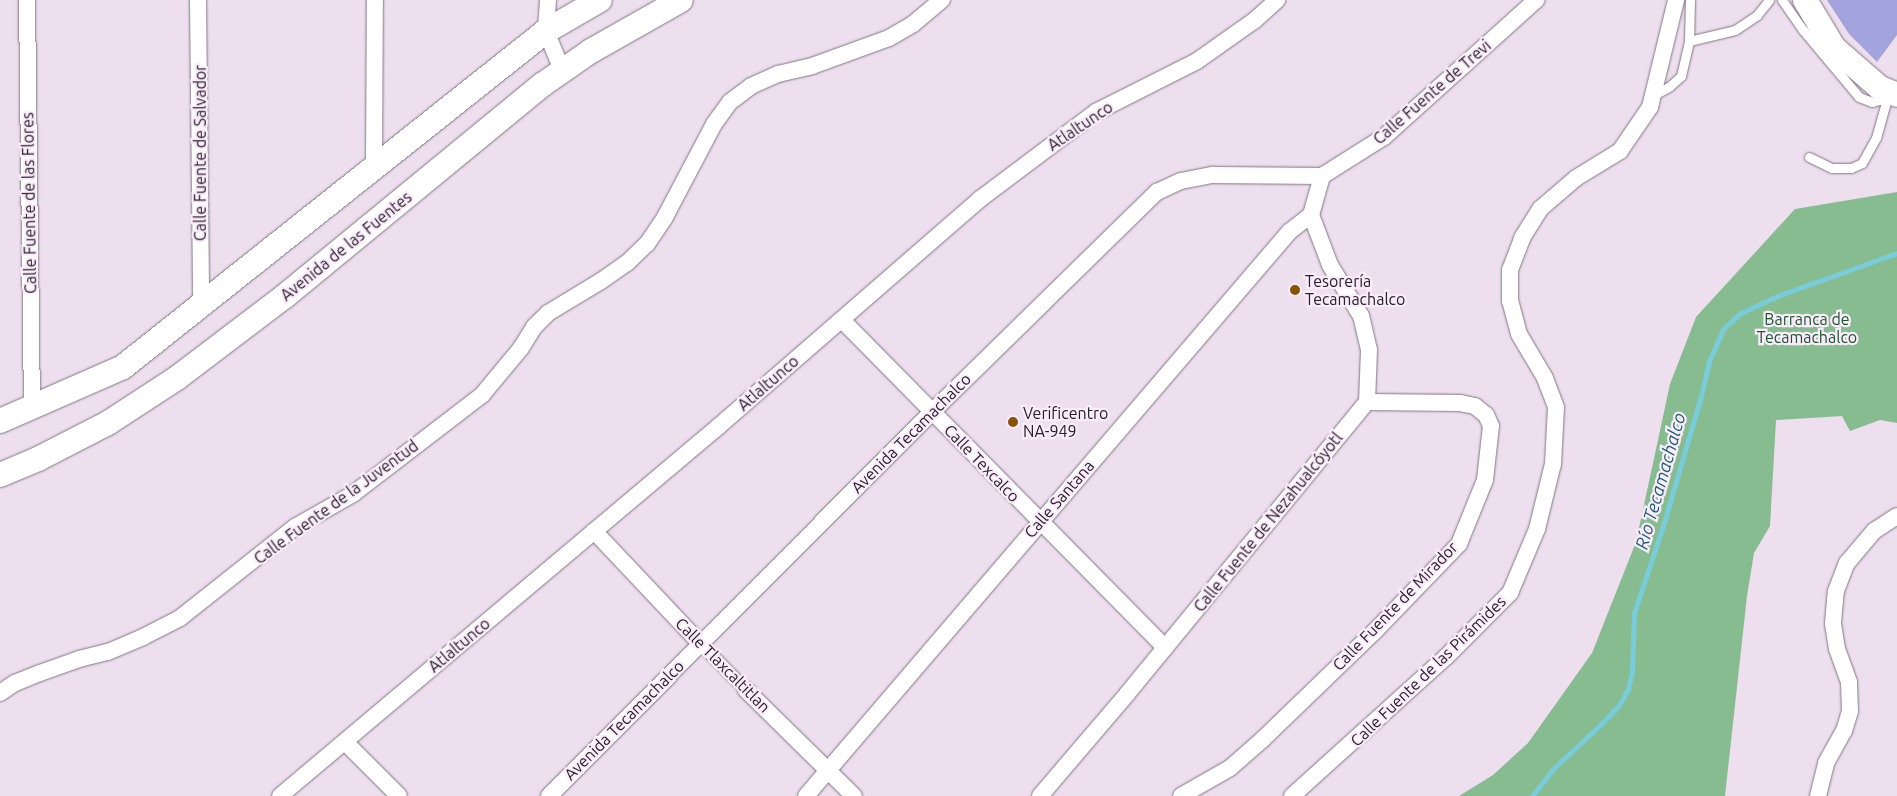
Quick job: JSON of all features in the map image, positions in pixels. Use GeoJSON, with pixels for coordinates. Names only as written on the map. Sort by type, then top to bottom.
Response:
{"type":"FeatureCollection","features":[{"type":"Feature","properties":{"kind":"main road"},"geometry":{"type":"LineString","coordinates":[[0,421],[123,367],[546,30],[600,0]]}},
{"type":"Feature","properties":{"kind":"main road","name":"Avenida de las Fuentes"},"geometry":{"type":"LineString","coordinates":[[0,475],[108,423],[177,378],[285,296],[562,70],[644,20],[681,0]]}},
{"type":"Feature","properties":{"kind":"main road"},"geometry":{"type":"LineString","coordinates":[[1805,0],[1834,48],[1890,91]]}},
{"type":"Feature","properties":{"kind":"street","name":"Calle Fuente de las Flores"},"geometry":{"type":"LineString","coordinates":[[27,0],[32,407]]}},
{"type":"Feature","properties":{"kind":"street","name":"Calle Fuente de Salvador"},"geometry":{"type":"LineString","coordinates":[[198,0],[201,306]]}},
{"type":"Feature","properties":{"kind":"street"},"geometry":{"type":"LineString","coordinates":[[374,166],[375,0]]}},
{"type":"Feature","properties":{"kind":"street"},"geometry":{"type":"LineString","coordinates":[[548,0],[546,30],[562,70]]}},
{"type":"Feature","properties":{"kind":"street","name":"Calle Fuente de la Juventud"},"geometry":{"type":"LineString","coordinates":[[0,693],[15,683],[40,673],[79,659],[108,652],[180,618],[295,527],[352,494],[482,395],[521,348],[534,327],[548,313],[627,263],[647,244],[665,217],[714,124],[730,102],[751,86],[778,74],[828,61],[889,38],[913,24],[942,0]]}},
{"type":"Feature","properties":{"kind":"street","name":"Atlaltunco"},"geometry":{"type":"LineString","coordinates":[[280,796],[842,320],[980,198],[1096,112],[1197,61],[1255,20],[1277,0]]}},
{"type":"Feature","properties":{"kind":"street","name":"Calle Fuente de Trevi"},"geometry":{"type":"LineString","coordinates":[[1322,176],[1384,137],[1536,0]]}},
{"type":"Feature","properties":{"kind":"street","name":"Calle Fuente de las Pirámides"},"geometry":{"type":"LineString","coordinates":[[1292,796],[1446,657],[1510,593],[1538,529],[1553,464],[1556,407],[1545,378],[1519,334],[1510,301],[1510,270],[1522,238],[1540,209],[1576,178],[1620,151],[1650,107],[1676,0]]}},
{"type":"Feature","properties":{"kind":"street","name":"Avenida Tecamachalco"},"geometry":{"type":"LineString","coordinates":[[549,796],[932,412],[1157,192],[1182,181],[1213,175],[1322,176]]}},
{"type":"Feature","properties":{"kind":"street"},"geometry":{"type":"LineString","coordinates":[[1322,176],[1311,215],[1330,265],[1362,316],[1368,350],[1366,402]]}},
{"type":"Feature","properties":{"kind":"street","name":"Calle Santana"},"geometry":{"type":"LineString","coordinates":[[806,796],[1289,232],[1311,215]]}},
{"type":"Feature","properties":{"kind":"street","name":"Calle Texcalco"},"geometry":{"type":"LineString","coordinates":[[842,320],[1165,648]]}},
{"type":"Feature","properties":{"kind":"street","name":"Calle Fuente de Nezahualcóyotl"},"geometry":{"type":"LineString","coordinates":[[1040,796],[1165,648],[1366,402]]}},
{"type":"Feature","properties":{"kind":"street","name":"Calle Fuente de Mirador"},"geometry":{"type":"LineString","coordinates":[[1181,796],[1230,768],[1263,739],[1374,631],[1458,544],[1485,480],[1491,426],[1486,415],[1475,406],[1460,403],[1366,402]]}},
{"type":"Feature","properties":{"kind":"street"},"geometry":{"type":"LineString","coordinates":[[1818,796],[1826,763],[1844,731],[1850,710],[1848,682],[1837,649],[1833,623],[1836,591],[1847,564],[1874,531],[1897,516]]}},
{"type":"Feature","properties":{"kind":"street","name":"Calle Tlaxcaltitlan"},"geometry":{"type":"LineString","coordinates":[[594,531],[746,690],[854,796]]}},
{"type":"Feature","properties":{"kind":"street"},"geometry":{"type":"LineString","coordinates":[[345,742],[399,796]]}},
{"type":"Feature","properties":{"kind":"lane"},"geometry":{"type":"LineString","coordinates":[[1654,95],[1670,86],[1680,76],[1689,41],[1690,0]]}},
{"type":"Feature","properties":{"kind":"lane"},"geometry":{"type":"LineString","coordinates":[[1689,41],[1735,30],[1757,15],[1769,0]]}},
{"type":"Feature","properties":{"kind":"lane"},"geometry":{"type":"LineString","coordinates":[[1782,0],[1803,30],[1859,97],[1872,102],[1890,91]]}},
{"type":"Feature","properties":{"kind":"lane"},"geometry":{"type":"LineString","coordinates":[[1808,158],[1832,168],[1851,168],[1862,163],[1876,138],[1890,91]]}},
{"type":"Feature","properties":{"kind":"green space","name":"Barranca de Tecamachalco"},"geometry":{"type":"Polygon","coordinates":[[[1897,192],[1897,423],[1880,420],[1850,431],[1842,416],[1776,420],[1770,526],[1754,553],[1747,596],[1725,796],[1459,796],[1493,775],[1528,743],[1592,653],[1636,542],[1670,384],[1696,317],[1795,209],[1897,192]]]}},
{"type":"Feature","properties":{"kind":"building"},"geometry":{"type":"Polygon","coordinates":[[[1827,0],[1897,0],[1897,35],[1877,62],[1849,34],[1827,0]]]}},
{"type":"Feature","properties":{"kind":"waterway","name":"Río Tecamachalco"},"geometry":{"type":"LineString","coordinates":[[1532,796],[1555,767],[1619,705],[1628,689],[1632,672],[1634,613],[1663,526],[1701,396],[1709,361],[1723,329],[1741,313],[1777,296],[1897,253]]}},
{"type":"Feature","properties":{"kind":"place","name":"Tesorería Tecamachalco"},"geometry":{"type":"Point","coordinates":[1295,290]}},
{"type":"Feature","properties":{"kind":"place","name":"Verificentro NA-949"},"geometry":{"type":"Point","coordinates":[1013,422]}}]}
